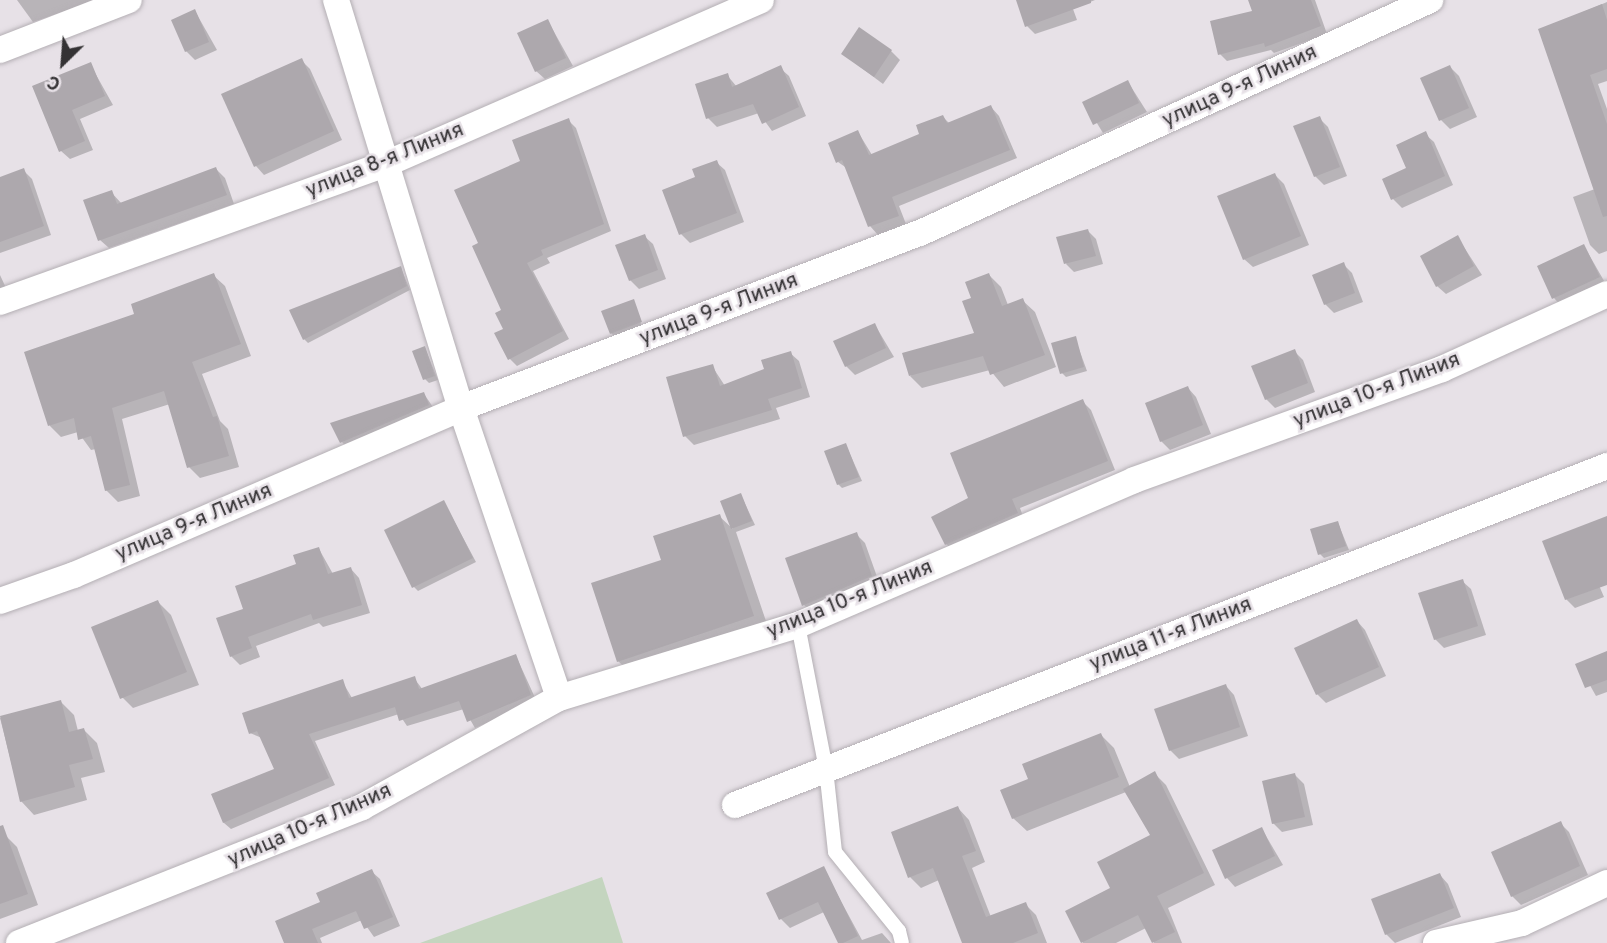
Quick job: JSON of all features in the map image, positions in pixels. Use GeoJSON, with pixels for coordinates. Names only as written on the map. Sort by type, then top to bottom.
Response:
{"type":"FeatureCollection","features":[{"type":"Feature","properties":{"kind":"street"},"geometry":{"type":"LineString","coordinates":[[0,50],[129,0]]}},
{"type":"Feature","properties":{"kind":"street"},"geometry":{"type":"LineString","coordinates":[[336,0],[461,408],[559,698]]}},
{"type":"Feature","properties":{"kind":"street","name":"улица 8-я Линия"},"geometry":{"type":"LineString","coordinates":[[0,302],[386,164],[761,0]]}},
{"type":"Feature","properties":{"kind":"street","name":"улица 9-я Линия"},"geometry":{"type":"LineString","coordinates":[[0,601],[74,575],[461,408],[920,233],[1430,0]]}},
{"type":"Feature","properties":{"kind":"street","name":"улица 10-я Линия"},"geometry":{"type":"LineString","coordinates":[[19,943],[362,807],[559,698],[798,625],[1134,480],[1442,369],[1607,294]]}},
{"type":"Feature","properties":{"kind":"street","name":"улица 11-я Линия"},"geometry":{"type":"LineString","coordinates":[[735,805],[1607,466]]}},
{"type":"Feature","properties":{"kind":"street"},"geometry":{"type":"LineString","coordinates":[[1436,943],[1522,923],[1607,883]]}},
{"type":"Feature","properties":{"kind":"lane"},"geometry":{"type":"LineString","coordinates":[[798,625],[826,769],[835,852],[900,931],[902,943]]}},
{"type":"Feature","properties":{"kind":"green space"},"geometry":{"type":"Polygon","coordinates":[[[602,877],[623,943],[420,943],[602,877]]]}},
{"type":"Feature","properties":{"kind":"building"},"geometry":{"type":"Polygon","coordinates":[[[1016,0],[1091,0],[1091,3],[1025,27],[1016,0]]]}},
{"type":"Feature","properties":{"kind":"building"},"geometry":{"type":"Polygon","coordinates":[[[1248,0],[1311,0],[1321,26],[1265,47],[1264,43],[1218,55],[1210,21],[1252,11],[1248,0]]]}},
{"type":"Feature","properties":{"kind":"building"},"geometry":{"type":"Polygon","coordinates":[[[1602,4],[1607,20],[1607,69],[1590,75],[1607,124],[1607,216],[1603,217],[1538,29],[1602,4]]]}},
{"type":"Feature","properties":{"kind":"building"},"geometry":{"type":"Polygon","coordinates":[[[195,9],[209,42],[185,52],[171,20],[195,9]]]}},
{"type":"Feature","properties":{"kind":"building"},"geometry":{"type":"Polygon","coordinates":[[[548,19],[566,58],[535,72],[517,33],[548,19]]]}},
{"type":"Feature","properties":{"kind":"building"},"geometry":{"type":"Polygon","coordinates":[[[859,27],[892,50],[874,77],[841,54],[859,27]]]}},
{"type":"Feature","properties":{"kind":"building"},"geometry":{"type":"Polygon","coordinates":[[[302,58],[334,131],[254,167],[221,94],[302,58]]]}},
{"type":"Feature","properties":{"kind":"building"},"geometry":{"type":"Polygon","coordinates":[[[91,62],[105,96],[72,110],[85,141],[59,152],[32,86],[91,62]]]}},
{"type":"Feature","properties":{"kind":"building"},"geometry":{"type":"Polygon","coordinates":[[[781,65],[799,107],[762,124],[753,104],[706,119],[695,84],[728,73],[732,87],[781,65]]]}},
{"type":"Feature","properties":{"kind":"building"},"geometry":{"type":"Polygon","coordinates":[[[1450,65],[1469,108],[1439,121],[1420,78],[1450,65]]]}},
{"type":"Feature","properties":{"kind":"building"},"geometry":{"type":"Polygon","coordinates":[[[1128,80],[1139,103],[1093,125],[1082,102],[1128,80]]]}},
{"type":"Feature","properties":{"kind":"building"},"geometry":{"type":"Polygon","coordinates":[[[991,105],[1010,150],[892,197],[899,216],[868,227],[842,160],[836,163],[828,143],[858,130],[869,155],[919,134],[916,125],[943,115],[947,123],[991,105]]]}},
{"type":"Feature","properties":{"kind":"building"},"geometry":{"type":"Polygon","coordinates":[[[1320,116],[1340,167],[1314,177],[1293,126],[1320,116]]]}},
{"type":"Feature","properties":{"kind":"building"},"geometry":{"type":"Polygon","coordinates":[[[569,118],[604,224],[541,250],[543,255],[527,263],[563,331],[508,360],[494,333],[503,329],[495,313],[501,310],[472,246],[478,243],[454,190],[520,161],[512,140],[569,118]]]}},
{"type":"Feature","properties":{"kind":"building"},"geometry":{"type":"Polygon","coordinates":[[[1426,131],[1445,176],[1391,200],[1382,179],[1406,168],[1396,145],[1426,131]]]}},
{"type":"Feature","properties":{"kind":"building"},"geometry":{"type":"Polygon","coordinates":[[[717,160],[737,213],[679,235],[662,190],[695,177],[692,169],[717,160]]]}},
{"type":"Feature","properties":{"kind":"building"},"geometry":{"type":"Polygon","coordinates":[[[216,167],[227,195],[98,241],[83,200],[112,190],[117,204],[216,167]]]}},
{"type":"Feature","properties":{"kind":"building"},"geometry":{"type":"Polygon","coordinates":[[[24,168],[44,226],[0,242],[0,177],[24,168]]]}},
{"type":"Feature","properties":{"kind":"building"},"geometry":{"type":"Polygon","coordinates":[[[1275,173],[1301,236],[1243,260],[1217,196],[1275,173]]]}},
{"type":"Feature","properties":{"kind":"building"},"geometry":{"type":"Polygon","coordinates":[[[1088,229],[1096,256],[1064,264],[1056,237],[1088,229]]]}},
{"type":"Feature","properties":{"kind":"building"},"geometry":{"type":"Polygon","coordinates":[[[645,234],[658,270],[629,281],[615,245],[645,234]]]}},
{"type":"Feature","properties":{"kind":"building"},"geometry":{"type":"Polygon","coordinates":[[[1458,235],[1474,266],[1436,287],[1420,256],[1458,235]]]}},
{"type":"Feature","properties":{"kind":"building"},"geometry":{"type":"Polygon","coordinates":[[[1584,244],[1600,277],[1552,299],[1537,266],[1584,244]]]}},
{"type":"Feature","properties":{"kind":"building"},"geometry":{"type":"Polygon","coordinates":[[[1344,262],[1355,293],[1324,305],[1312,275],[1344,262]]]}},
{"type":"Feature","properties":{"kind":"building"},"geometry":{"type":"Polygon","coordinates":[[[401,266],[407,286],[303,340],[289,310],[401,266]]]}},
{"type":"Feature","properties":{"kind":"building"},"geometry":{"type":"Polygon","coordinates":[[[214,273],[241,344],[192,362],[213,417],[217,416],[229,456],[187,468],[164,391],[112,408],[130,485],[105,491],[91,436],[78,440],[74,418],[48,426],[24,352],[134,314],[131,304],[214,273]]]}},
{"type":"Feature","properties":{"kind":"building"},"geometry":{"type":"Polygon","coordinates":[[[989,273],[1002,306],[1023,298],[1045,355],[990,375],[983,356],[909,376],[902,353],[974,333],[962,301],[971,298],[965,282],[989,273]]]}},
{"type":"Feature","properties":{"kind":"building"},"geometry":{"type":"Polygon","coordinates":[[[634,299],[642,322],[610,334],[601,311],[634,299]]]}},
{"type":"Feature","properties":{"kind":"building"},"geometry":{"type":"Polygon","coordinates":[[[875,323],[886,348],[845,367],[833,341],[875,323]]]}},
{"type":"Feature","properties":{"kind":"building"},"geometry":{"type":"Polygon","coordinates":[[[1076,336],[1084,367],[1060,374],[1051,343],[1076,336]]]}},
{"type":"Feature","properties":{"kind":"building"},"geometry":{"type":"Polygon","coordinates":[[[425,346],[435,376],[423,380],[412,351],[425,346]]]}},
{"type":"Feature","properties":{"kind":"building"},"geometry":{"type":"Polygon","coordinates":[[[1295,349],[1308,383],[1265,400],[1251,366],[1295,349]]]}},
{"type":"Feature","properties":{"kind":"building"},"geometry":{"type":"Polygon","coordinates":[[[791,351],[802,388],[768,399],[772,410],[683,437],[666,377],[713,364],[720,386],[764,369],[761,360],[791,351]]]}},
{"type":"Feature","properties":{"kind":"building"},"geometry":{"type":"Polygon","coordinates":[[[1188,386],[1203,425],[1160,442],[1145,403],[1188,386]]]}},
{"type":"Feature","properties":{"kind":"building"},"geometry":{"type":"Polygon","coordinates":[[[424,392],[429,405],[340,443],[330,423],[424,392]]]}},
{"type":"Feature","properties":{"kind":"building"},"geometry":{"type":"Polygon","coordinates":[[[1083,399],[1108,461],[1012,499],[1018,513],[945,545],[931,517],[968,498],[950,453],[1083,399]]]}},
{"type":"Feature","properties":{"kind":"building"},"geometry":{"type":"Polygon","coordinates":[[[846,443],[859,477],[837,485],[824,451],[846,443]]]}},
{"type":"Feature","properties":{"kind":"building"},"geometry":{"type":"Polygon","coordinates":[[[741,493],[752,521],[731,529],[720,501],[741,493]]]}},
{"type":"Feature","properties":{"kind":"building"},"geometry":{"type":"Polygon","coordinates":[[[444,500],[473,558],[412,588],[384,530],[444,500]]]}},
{"type":"Feature","properties":{"kind":"building"},"geometry":{"type":"Polygon","coordinates":[[[720,514],[754,616],[617,662],[591,583],[661,560],[653,536],[720,514]]]}},
{"type":"Feature","properties":{"kind":"building"},"geometry":{"type":"Polygon","coordinates":[[[1607,516],[1607,585],[1565,600],[1542,541],[1607,516]]]}},
{"type":"Feature","properties":{"kind":"building"},"geometry":{"type":"Polygon","coordinates":[[[1338,521],[1346,546],[1318,555],[1310,529],[1338,521]]]}},
{"type":"Feature","properties":{"kind":"building"},"geometry":{"type":"Polygon","coordinates":[[[857,532],[872,576],[802,606],[785,558],[857,532]]]}},
{"type":"Feature","properties":{"kind":"building"},"geometry":{"type":"Polygon","coordinates":[[[319,547],[328,574],[351,567],[362,605],[313,620],[311,614],[248,637],[252,648],[230,657],[216,618],[243,609],[235,586],[296,564],[293,555],[319,547]]]}},
{"type":"Feature","properties":{"kind":"building"},"geometry":{"type":"Polygon","coordinates":[[[1463,579],[1478,626],[1434,640],[1418,593],[1463,579]]]}},
{"type":"Feature","properties":{"kind":"building"},"geometry":{"type":"Polygon","coordinates":[[[158,600],[187,672],[120,699],[91,627],[158,600]]]}},
{"type":"Feature","properties":{"kind":"building"},"geometry":{"type":"Polygon","coordinates":[[[1357,619],[1379,667],[1316,695],[1294,648],[1357,619]]]}},
{"type":"Feature","properties":{"kind":"building"},"geometry":{"type":"Polygon","coordinates":[[[1607,651],[1607,680],[1585,688],[1575,664],[1607,651]]]}},
{"type":"Feature","properties":{"kind":"building"},"geometry":{"type":"Polygon","coordinates":[[[516,654],[531,695],[467,722],[459,701],[399,721],[395,707],[309,734],[329,778],[223,823],[211,794],[274,769],[257,731],[249,734],[242,713],[343,679],[349,698],[415,676],[419,689],[516,654]]]}},
{"type":"Feature","properties":{"kind":"building"},"geometry":{"type":"Polygon","coordinates":[[[1226,684],[1240,727],[1169,751],[1154,709],[1226,684]]]}},
{"type":"Feature","properties":{"kind":"building"},"geometry":{"type":"Polygon","coordinates":[[[61,700],[69,732],[84,728],[93,759],[69,765],[75,787],[20,802],[0,716],[61,700]]]}},
{"type":"Feature","properties":{"kind":"building"},"geometry":{"type":"Polygon","coordinates":[[[1101,733],[1119,777],[1012,819],[1000,790],[1028,779],[1022,764],[1101,733]]]}},
{"type":"Feature","properties":{"kind":"building"},"geometry":{"type":"Polygon","coordinates":[[[1155,771],[1204,873],[1157,896],[1175,932],[1152,943],[1138,915],[1081,943],[1065,911],[1110,888],[1097,862],[1150,835],[1123,789],[1155,771]]]}},
{"type":"Feature","properties":{"kind":"building"},"geometry":{"type":"Polygon","coordinates":[[[1295,773],[1305,817],[1272,824],[1262,781],[1295,773]]]}},
{"type":"Feature","properties":{"kind":"building"},"geometry":{"type":"Polygon","coordinates":[[[958,806],[976,851],[962,856],[986,917],[1026,902],[1038,933],[1013,943],[962,943],[933,868],[908,878],[891,832],[958,806]]]}},
{"type":"Feature","properties":{"kind":"building"},"geometry":{"type":"Polygon","coordinates":[[[1561,821],[1580,866],[1511,897],[1491,852],[1561,821]]]}},
{"type":"Feature","properties":{"kind":"building"},"geometry":{"type":"Polygon","coordinates":[[[3,825],[28,894],[0,904],[0,826],[3,825]]]}},
{"type":"Feature","properties":{"kind":"building"},"geometry":{"type":"Polygon","coordinates":[[[1262,827],[1275,856],[1225,879],[1212,850],[1262,827]]]}},
{"type":"Feature","properties":{"kind":"building"},"geometry":{"type":"Polygon","coordinates":[[[824,866],[858,936],[843,943],[838,943],[818,902],[779,920],[766,893],[824,866]]]}},
{"type":"Feature","properties":{"kind":"building"},"geometry":{"type":"Polygon","coordinates":[[[372,869],[393,917],[364,929],[356,911],[312,929],[318,943],[284,943],[275,921],[320,902],[316,893],[372,869]]]}},
{"type":"Feature","properties":{"kind":"building"},"geometry":{"type":"Polygon","coordinates":[[[1440,873],[1454,908],[1385,935],[1371,899],[1440,873]]]}}]}
